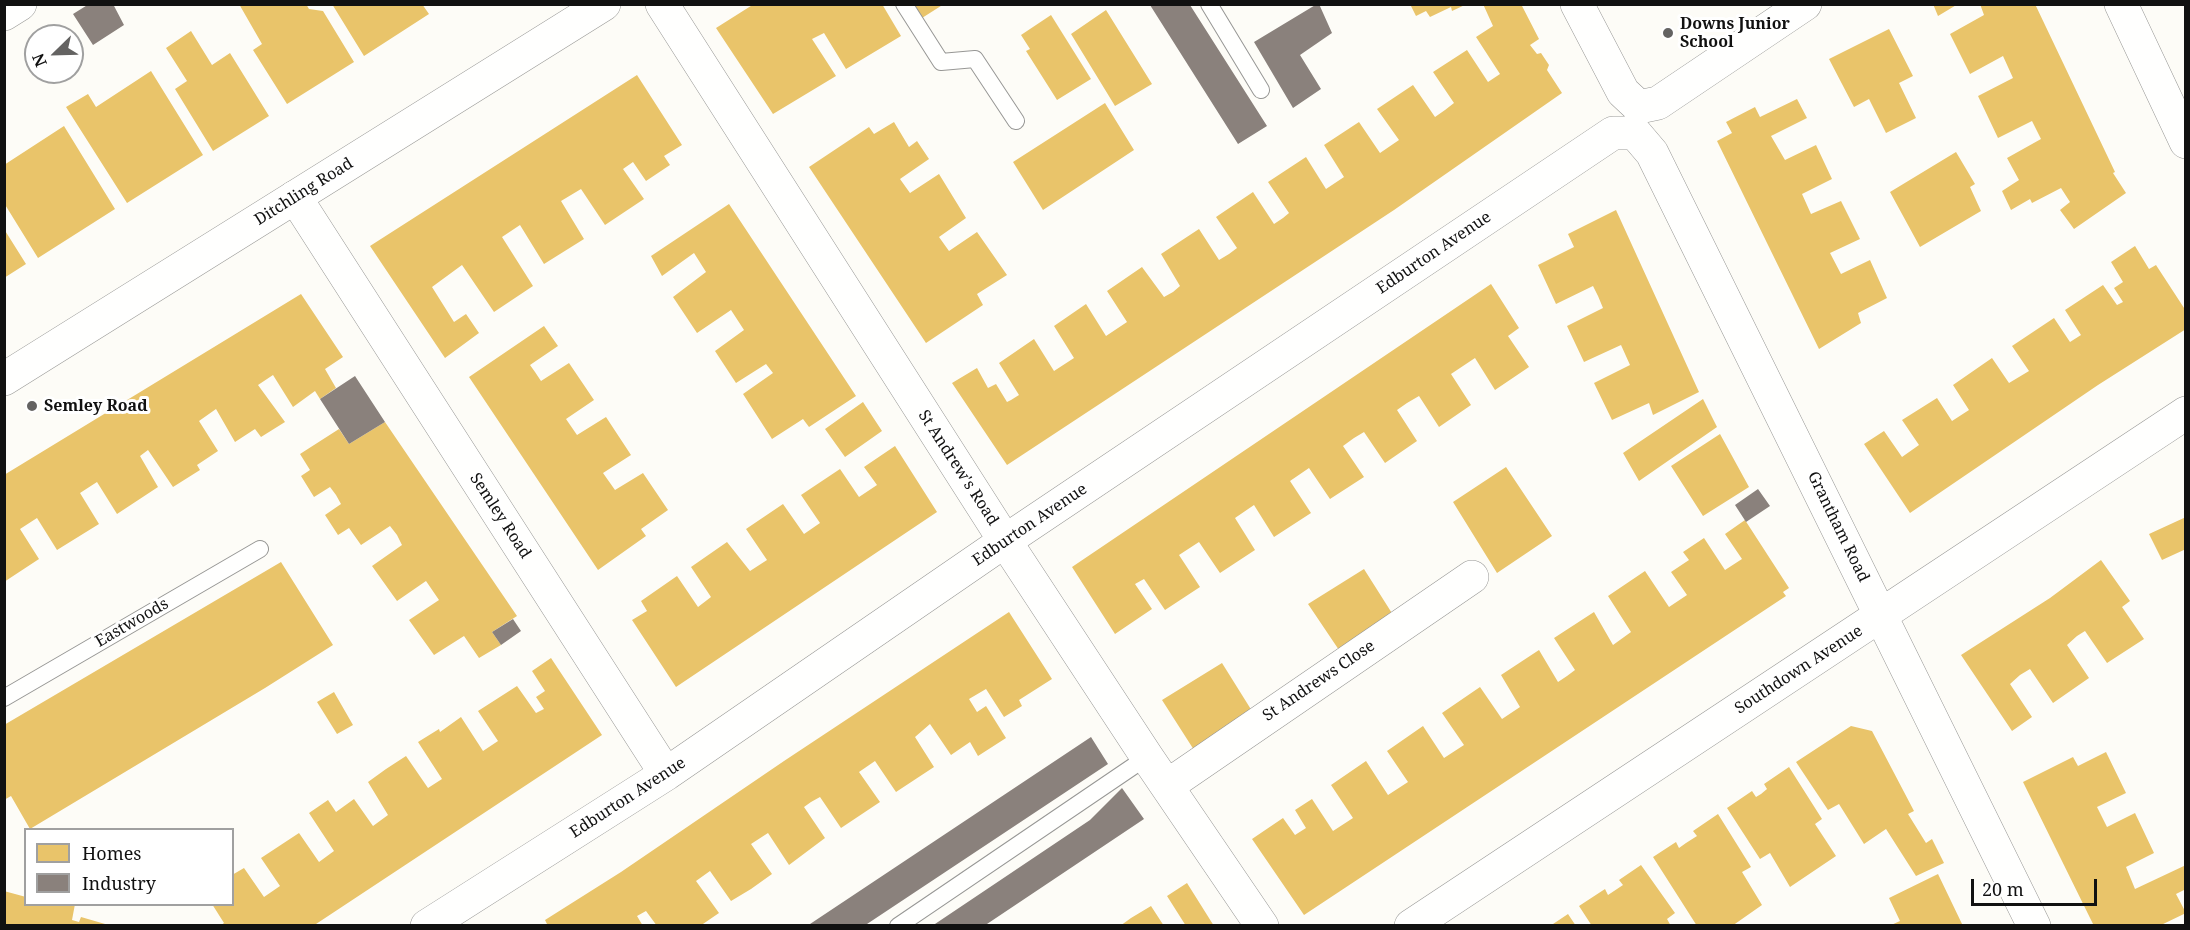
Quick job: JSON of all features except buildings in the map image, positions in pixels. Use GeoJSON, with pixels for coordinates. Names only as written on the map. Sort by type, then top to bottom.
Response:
{"type":"FeatureCollection","features":[{"type":"Feature","properties":{"kind":"street"},"geometry":{"type":"LineString","coordinates":[[4,14],[20,4]]}},
{"type":"Feature","properties":{"kind":"street","name":"Ditchling Road"},"geometry":{"type":"LineString","coordinates":[[4,379],[604,4]]}},
{"type":"Feature","properties":{"kind":"street","name":"St Andrew's Road"},"geometry":{"type":"LineString","coordinates":[[662,4],[1005,541],[1147,757],[1262,926]]}},
{"type":"Feature","properties":{"kind":"street","name":"Grantham Road"},"geometry":{"type":"LineString","coordinates":[[1576,4],[1637,120],[2034,926]]}},
{"type":"Feature","properties":{"kind":"street","name":"Edburton Avenue"},"geometry":{"type":"LineString","coordinates":[[428,926],[666,774],[1005,541],[1613,133],[1637,120],[1805,4]]}},
{"type":"Feature","properties":{"kind":"street"},"geometry":{"type":"LineString","coordinates":[[2121,4],[2186,142]]}},
{"type":"Feature","properties":{"kind":"street","name":"Semley Road"},"geometry":{"type":"LineString","coordinates":[[295,197],[666,774]]}},
{"type":"Feature","properties":{"kind":"street","name":"Southdown Avenue"},"geometry":{"type":"LineString","coordinates":[[1411,926],[2186,413]]}},
{"type":"Feature","properties":{"kind":"street","name":"St Andrews Close"},"geometry":{"type":"LineString","coordinates":[[1167,786],[1472,577]]}},
{"type":"Feature","properties":{"kind":"lane"},"geometry":{"type":"LineString","coordinates":[[904,4],[941,62],[975,59],[1016,121]]}},
{"type":"Feature","properties":{"kind":"lane"},"geometry":{"type":"LineString","coordinates":[[1209,4],[1262,90]]}},
{"type":"Feature","properties":{"kind":"lane","name":"Eastwoods"},"geometry":{"type":"LineString","coordinates":[[4,698],[260,549]]}},
{"type":"Feature","properties":{"kind":"lane"},"geometry":{"type":"LineString","coordinates":[[898,926],[1147,757]]}},
{"type":"Feature","properties":{"kind":"place","name":"Downs Junior School"},"geometry":{"type":"Point","coordinates":[1668,33]}},
{"type":"Feature","properties":{"kind":"place","name":"Semley Road"},"geometry":{"type":"Point","coordinates":[32,406]}}]}
